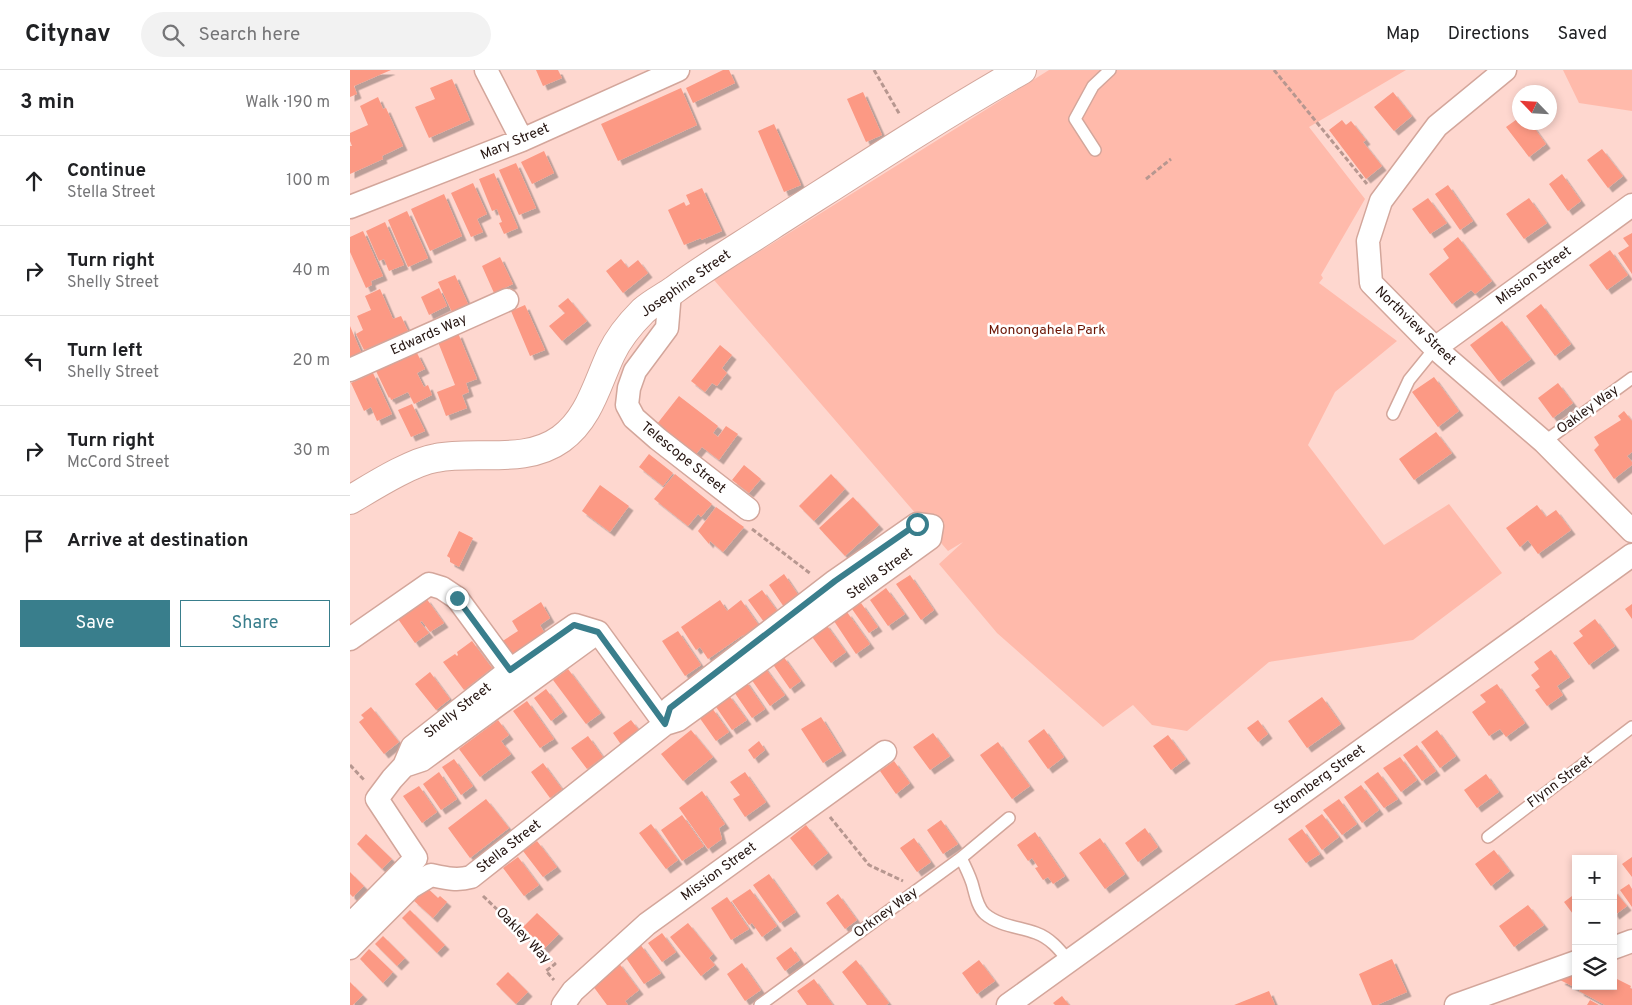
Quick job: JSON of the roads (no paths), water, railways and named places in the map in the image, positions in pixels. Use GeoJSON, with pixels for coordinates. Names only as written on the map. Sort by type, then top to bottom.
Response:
{"type":"FeatureCollection","features":[{"type":"Feature","properties":{"kind":"street"},"geometry":{"type":"LineString","coordinates":[[486,70],[522,140]]}},
{"type":"Feature","properties":{"kind":"street","name":"Mary Street"},"geometry":{"type":"LineString","coordinates":[[350,207],[522,140],[678,70]]}},
{"type":"Feature","properties":{"kind":"street","name":"Josephine Street"},"geometry":{"type":"LineString","coordinates":[[350,500],[415,464],[434,458],[529,454],[546,448],[562,439],[580,420],[590,403],[612,352],[628,327],[644,310],[698,272],[916,134],[1022,70]]}},
{"type":"Feature","properties":{"kind":"street","name":"Northview Street"},"geometry":{"type":"LineString","coordinates":[[1505,70],[1437,126],[1380,201],[1368,241],[1371,283],[1435,348],[1544,442],[1632,531]]}},
{"type":"Feature","properties":{"kind":"street","name":"Mission Street"},"geometry":{"type":"LineString","coordinates":[[1435,348],[1632,205]]}},
{"type":"Feature","properties":{"kind":"street","name":"Telescope Street"},"geometry":{"type":"LineString","coordinates":[[670,292],[668,328],[635,371],[629,388],[627,405],[634,418],[750,519]]}},
{"type":"Feature","properties":{"kind":"street","name":"Edwards Way"},"geometry":{"type":"LineString","coordinates":[[350,370],[507,300]]}},
{"type":"Feature","properties":{"kind":"street","name":"Stella Street"},"geometry":{"type":"LineString","coordinates":[[350,948],[411,887],[431,876],[450,879],[471,877],[665,724],[678,720],[930,538],[932,526],[917,524],[822,591],[670,708],[665,724]]}},
{"type":"Feature","properties":{"kind":"street","name":"Stromberg Street"},"geometry":{"type":"LineString","coordinates":[[1008,1005],[1632,555]]}},
{"type":"Feature","properties":{"kind":"street"},"geometry":{"type":"LineString","coordinates":[[350,639],[429,584],[436,585],[457,598],[510,670]]}},
{"type":"Feature","properties":{"kind":"street","name":"Shelly Street"},"geometry":{"type":"LineString","coordinates":[[350,925],[416,858],[378,799],[404,766],[412,747],[510,670],[574,625],[598,632]]}},
{"type":"Feature","properties":{"kind":"street"},"geometry":{"type":"LineString","coordinates":[[598,632],[665,724]]}},
{"type":"Feature","properties":{"kind":"street","name":"Shelly Street"},"geometry":{"type":"LineString","coordinates":[[404,766],[422,760],[598,632]]}},
{"type":"Feature","properties":{"kind":"street","name":"Mission Street"},"geometry":{"type":"LineString","coordinates":[[570,996],[647,924],[885,752]]}},
{"type":"Feature","properties":{"kind":"street"},"geometry":{"type":"LineString","coordinates":[[1617,947],[1632,941]]}},
{"type":"Feature","properties":{"kind":"street"},"geometry":{"type":"LineString","coordinates":[[1456,1005],[1572,963]]}},
{"type":"Feature","properties":{"kind":"lane"},"geometry":{"type":"LineString","coordinates":[[1095,150],[1075,119],[1093,86],[1110,70]]}},
{"type":"Feature","properties":{"kind":"lane"},"geometry":{"type":"LineString","coordinates":[[1393,414],[1410,380],[1435,348]]}},
{"type":"Feature","properties":{"kind":"lane","name":"Oakley Way"},"geometry":{"type":"LineString","coordinates":[[1544,442],[1632,378]]}},
{"type":"Feature","properties":{"kind":"lane","name":"Flynn Street"},"geometry":{"type":"LineString","coordinates":[[1488,836],[1632,727]]}},
{"type":"Feature","properties":{"kind":"lane","name":"Orkney Way"},"geometry":{"type":"LineString","coordinates":[[760,1005],[961,858],[1009,818]]}},
{"type":"Feature","properties":{"kind":"lane"},"geometry":{"type":"LineString","coordinates":[[961,858],[972,881],[980,908],[986,915],[1044,937],[1054,944],[1068,960]]}},
{"type":"Feature","properties":{"kind":"park label","name":"Monongahela Park"},"geometry":{"type":"Point","coordinates":[1047,330]}}]}
